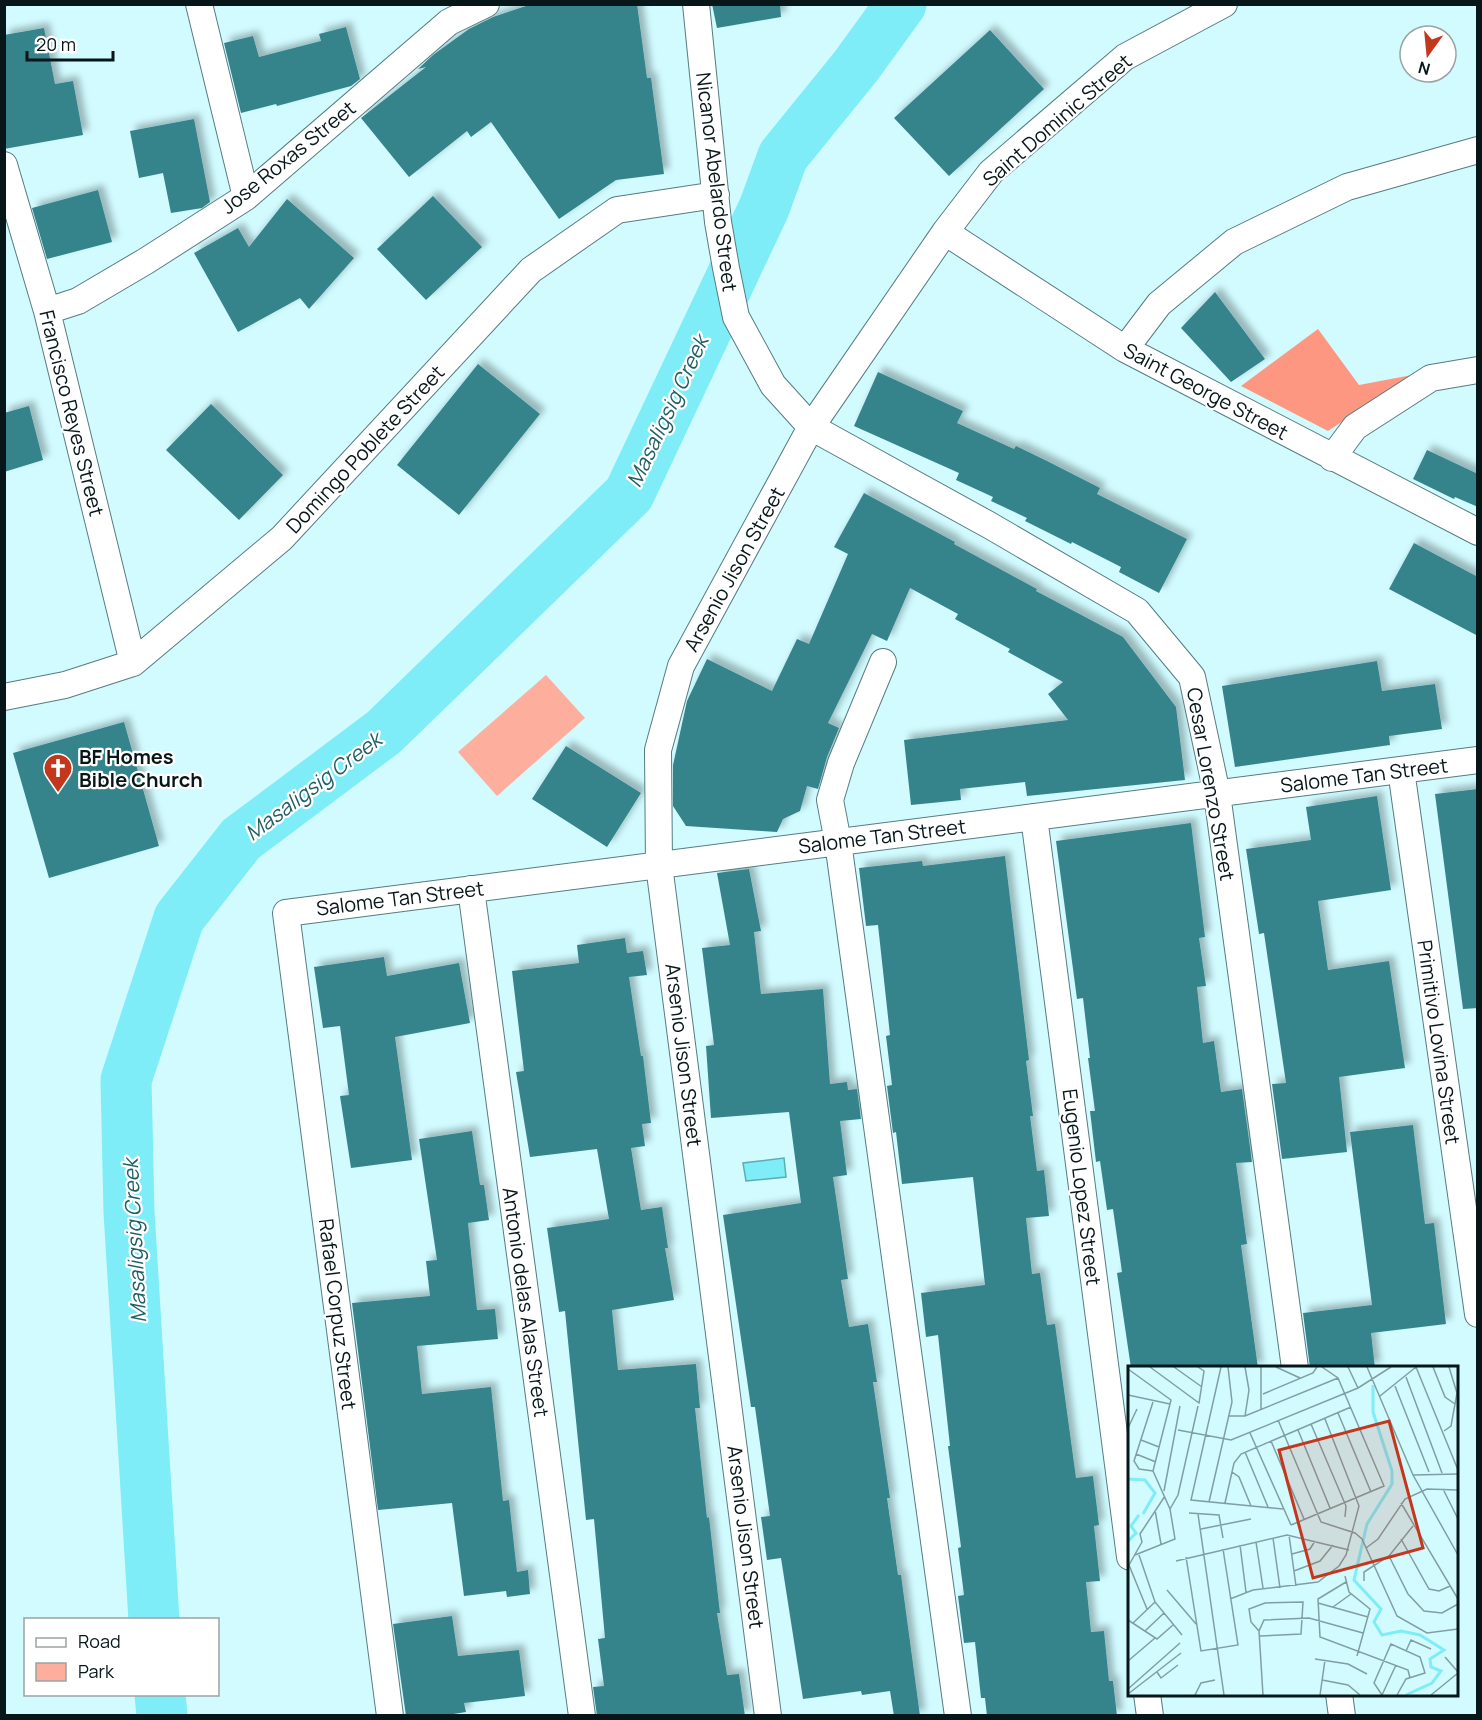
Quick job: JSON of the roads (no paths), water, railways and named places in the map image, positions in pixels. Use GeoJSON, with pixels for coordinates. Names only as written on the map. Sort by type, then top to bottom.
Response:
{"type":"FeatureCollection","features":[{"type":"Feature","properties":{"kind":"street"},"geometry":{"type":"LineString","coordinates":[[199,4],[246,197]]}},
{"type":"Feature","properties":{"kind":"street","name":"Jose Roxas Street"},"geometry":{"type":"LineString","coordinates":[[47,311],[78,301],[246,197],[448,14],[486,4]]}},
{"type":"Feature","properties":{"kind":"street","name":"Nicanor Abelardo Street"},"geometry":{"type":"LineString","coordinates":[[696,4],[726,268],[736,317],[773,385]]}},
{"type":"Feature","properties":{"kind":"street","name":"Saint Dominic Street"},"geometry":{"type":"LineString","coordinates":[[878,329],[945,232],[991,172],[1125,57],[1224,4]]}},
{"type":"Feature","properties":{"kind":"street"},"geometry":{"type":"LineString","coordinates":[[1125,349],[1159,304],[1234,242],[1347,187],[1478,150]]}},
{"type":"Feature","properties":{"kind":"street","name":"Francisco Reyes Street"},"geometry":{"type":"LineString","coordinates":[[4,165],[47,311],[133,663]]}},
{"type":"Feature","properties":{"kind":"street","name":"Domingo Poblete Street"},"geometry":{"type":"LineString","coordinates":[[4,697],[65,685],[133,663],[282,538],[531,270],[617,210],[716,195]]}},
{"type":"Feature","properties":{"kind":"street","name":"Saint George Street"},"geometry":{"type":"LineString","coordinates":[[945,232],[1125,349],[1478,532]]}},
{"type":"Feature","properties":{"kind":"street","name":"Arsenio Jison Street"},"geometry":{"type":"LineString","coordinates":[[768,1716],[659,865],[658,750],[681,666],[811,427],[878,329]]}},
{"type":"Feature","properties":{"kind":"street"},"geometry":{"type":"LineString","coordinates":[[1332,458],[1355,427],[1431,378],[1478,370]]}},
{"type":"Feature","properties":{"kind":"street","name":"Cesar Lorenzo Street"},"geometry":{"type":"LineString","coordinates":[[773,385],[811,427],[989,525],[1137,611],[1192,677],[1217,794],[1294,1366]]}},
{"type":"Feature","properties":{"kind":"street"},"geometry":{"type":"LineString","coordinates":[[884,662],[841,763],[830,800],[838,842],[958,1716]]}},
{"type":"Feature","properties":{"kind":"street","name":"Salome Tan Street"},"geometry":{"type":"LineString","coordinates":[[286,913],[1478,760]]}},
{"type":"Feature","properties":{"kind":"street","name":"Primitivo Lovina Street"},"geometry":{"type":"LineString","coordinates":[[1401,770],[1478,1314]]}},
{"type":"Feature","properties":{"kind":"street","name":"Eugenio Lopez Street"},"geometry":{"type":"LineString","coordinates":[[1034,817],[1128,1542]]}},
{"type":"Feature","properties":{"kind":"street","name":"Antonio delas Alas Street"},"geometry":{"type":"LineString","coordinates":[[471,889],[582,1716]]}},
{"type":"Feature","properties":{"kind":"street","name":"Rafael Corpuz Street"},"geometry":{"type":"LineString","coordinates":[[286,913],[390,1716]]}},
{"type":"Feature","properties":{"kind":"street"},"geometry":{"type":"LineString","coordinates":[[1147,1696],[1150,1716]]}},
{"type":"Feature","properties":{"kind":"street"},"geometry":{"type":"LineString","coordinates":[[1339,1696],[1342,1716]]}},
{"type":"Feature","properties":{"kind":"water"},"geometry":{"type":"Polygon","coordinates":[[[784,1158],[786,1177],[746,1181],[743,1163],[784,1158]]]}},
{"type":"Feature","properties":{"kind":"waterway","name":"Masaligsig Creek"},"geometry":{"type":"LineString","coordinates":[[154,1618],[129,1212],[126,1080],[179,918],[241,839],[384,732],[629,494],[764,208],[783,156],[856,66],[901,4]]}},
{"type":"Feature","properties":{"kind":"waterway","name":"Masaligsig Creek"},"geometry":{"type":"LineString","coordinates":[[160,1696],[162,1716]]}},
{"type":"Feature","properties":{"kind":"place","name":"BF Homes Bible Church"},"geometry":{"type":"Point","coordinates":[58,794]}}]}
